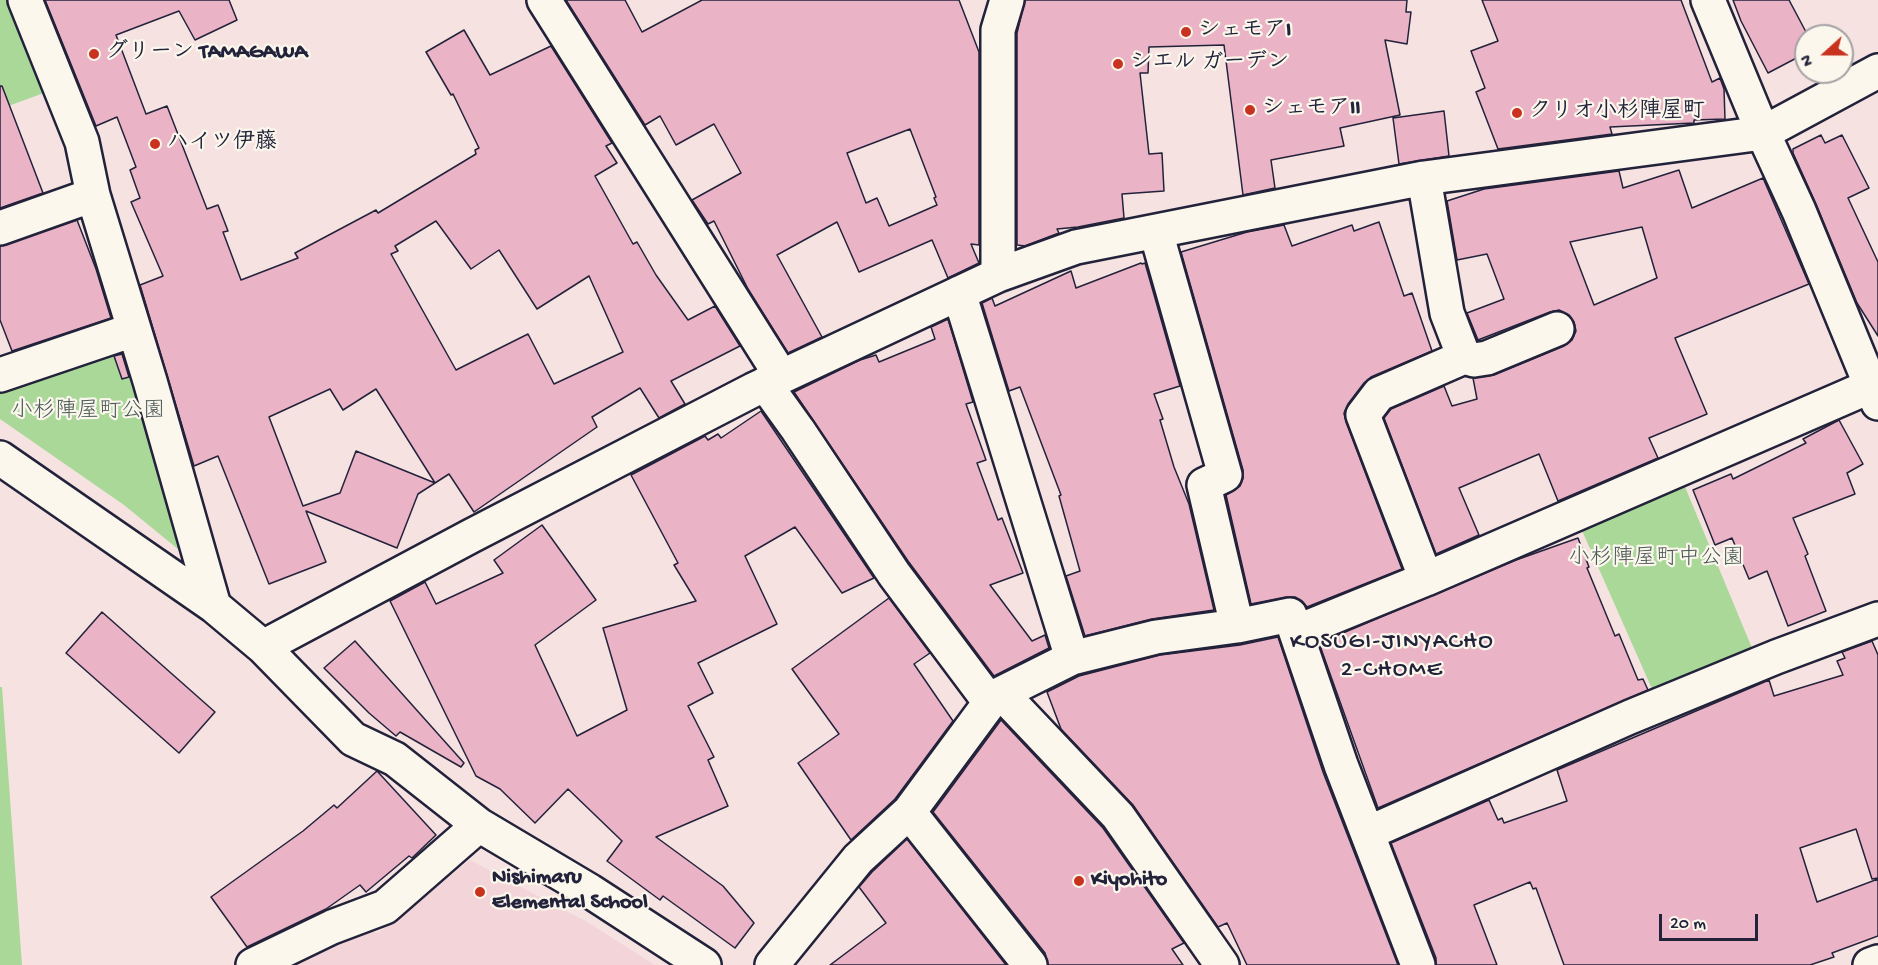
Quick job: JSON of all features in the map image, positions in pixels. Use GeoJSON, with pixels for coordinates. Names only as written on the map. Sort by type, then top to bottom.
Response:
{"type":"FeatureCollection","features":[{"type":"Feature","properties":{"kind":"street"},"geometry":{"type":"LineString","coordinates":[[25,0],[82,142],[93,195],[150,381],[214,606]]}},
{"type":"Feature","properties":{"kind":"street"},"geometry":{"type":"LineString","coordinates":[[544,0],[773,380],[798,430],[901,583],[983,693],[988,697],[1008,700],[1118,816],[1222,965]]}},
{"type":"Feature","properties":{"kind":"street"},"geometry":{"type":"LineString","coordinates":[[998,275],[998,30],[1007,0]]}},
{"type":"Feature","properties":{"kind":"street"},"geometry":{"type":"LineString","coordinates":[[1296,632],[1874,394],[1708,0]]}},
{"type":"Feature","properties":{"kind":"street"},"geometry":{"type":"LineString","coordinates":[[262,647],[773,380],[998,275],[1076,247],[1424,178],[1763,133],[1878,71]]}},
{"type":"Feature","properties":{"kind":"street"},"geometry":{"type":"LineString","coordinates":[[1424,178],[1447,313],[1464,357]]}},
{"type":"Feature","properties":{"kind":"street"},"geometry":{"type":"LineString","coordinates":[[0,228],[93,195]]}},
{"type":"Feature","properties":{"kind":"street"},"geometry":{"type":"LineString","coordinates":[[1156,232],[1225,475],[1204,485],[1237,626]]}},
{"type":"Feature","properties":{"kind":"street"},"geometry":{"type":"LineString","coordinates":[[959,293],[1072,658]]}},
{"type":"Feature","properties":{"kind":"street"},"geometry":{"type":"LineString","coordinates":[[1426,579],[1363,415],[1379,394],[1464,357],[1474,360],[1487,358],[1557,329]]}},
{"type":"Feature","properties":{"kind":"street"},"geometry":{"type":"LineString","coordinates":[[0,375],[133,330]]}},
{"type":"Feature","properties":{"kind":"street"},"geometry":{"type":"LineString","coordinates":[[0,458],[214,606],[262,647],[353,739],[395,759],[479,825],[590,891],[704,965]]}},
{"type":"Feature","properties":{"kind":"street"},"geometry":{"type":"LineString","coordinates":[[772,965],[858,859],[909,812],[994,697],[1072,658],[1156,637],[1237,626],[1290,615],[1341,765],[1418,965]]}},
{"type":"Feature","properties":{"kind":"street"},"geometry":{"type":"LineString","coordinates":[[1368,833],[1672,700],[1776,657],[1878,619]]}},
{"type":"Feature","properties":{"kind":"street"},"geometry":{"type":"LineString","coordinates":[[909,812],[1030,965]]}},
{"type":"Feature","properties":{"kind":"street"},"geometry":{"type":"LineString","coordinates":[[253,965],[332,927],[385,907],[479,825]]}},
{"type":"Feature","properties":{"kind":"street"},"geometry":{"type":"LineString","coordinates":[[1870,965],[1878,962]]}},
{"type":"Feature","properties":{"kind":"shaded area","name":"Nishimaru Elemental School"},"geometry":{"type":"Polygon","coordinates":[[[470,860],[589,923],[655,965],[276,965],[359,927],[378,933],[470,860]]]}},
{"type":"Feature","properties":{"kind":"green space"},"geometry":{"type":"Polygon","coordinates":[[[0,0],[14,0],[52,90],[0,109],[0,0]]]}},
{"type":"Feature","properties":{"kind":"green space","name":"小杉陣屋町公園"},"geometry":{"type":"Polygon","coordinates":[[[126,341],[184,554],[124,505],[0,419],[0,384],[126,341]]]}},
{"type":"Feature","properties":{"kind":"green space","name":"小杉陣屋町中公園"},"geometry":{"type":"Polygon","coordinates":[[[1683,482],[1757,660],[1656,698],[1580,526],[1683,482]]]}},
{"type":"Feature","properties":{"kind":"green space"},"geometry":{"type":"Polygon","coordinates":[[[0,687],[2,687],[22,965],[0,965],[0,687]]]}},
{"type":"Feature","properties":{"kind":"building"},"geometry":{"type":"Polygon","coordinates":[[[45,0],[229,0],[237,20],[195,40],[179,11],[116,35],[146,114],[167,106],[207,209],[218,205],[228,231],[223,232],[241,280],[298,258],[295,253],[376,210],[378,213],[476,154],[475,150],[479,148],[453,94],[451,95],[426,52],[464,30],[490,75],[551,46],[612,143],[606,146],[617,163],[595,176],[633,244],[637,242],[656,275],[688,320],[715,306],[740,346],[671,381],[685,404],[659,418],[640,388],[592,417],[597,427],[474,512],[449,474],[418,494],[397,548],[306,511],[326,562],[269,584],[218,456],[194,466],[140,285],[163,276],[131,202],[140,198],[130,170],[136,167],[117,117],[96,126],[45,0]],[[436,221],[395,246],[398,251],[391,254],[456,370],[528,334],[554,384],[623,352],[589,276],[537,309],[499,250],[471,269],[436,221]],[[330,389],[269,417],[303,506],[340,493],[356,451],[435,483],[376,389],[343,410],[330,389]]]}},
{"type":"Feature","properties":{"kind":"building"},"geometry":{"type":"Polygon","coordinates":[[[566,0],[625,0],[642,32],[702,0],[959,0],[979,52],[979,245],[971,244],[979,263],[948,278],[932,240],[859,272],[837,222],[777,255],[822,337],[788,353],[748,289],[714,221],[708,224],[692,200],[741,173],[714,124],[676,145],[660,116],[645,125],[566,0]],[[910,129],[847,153],[866,203],[877,198],[889,226],[937,205],[934,198],[936,197],[910,129]]]}},
{"type":"Feature","properties":{"kind":"building"},"geometry":{"type":"Polygon","coordinates":[[[1025,0],[1407,0],[1406,12],[1411,12],[1407,44],[1385,40],[1400,115],[1340,128],[1344,146],[1271,160],[1275,188],[1243,195],[1224,45],[1149,47],[1148,73],[1140,73],[1149,154],[1162,153],[1164,191],[1122,194],[1124,218],[1057,229],[1059,233],[1025,246],[1017,245],[1017,33],[1025,0]]]}},
{"type":"Feature","properties":{"kind":"building"},"geometry":{"type":"Polygon","coordinates":[[[1482,0],[1681,0],[1712,82],[1720,78],[1724,89],[1725,119],[1694,120],[1694,123],[1610,127],[1612,134],[1498,149],[1476,92],[1485,88],[1471,51],[1498,41],[1482,0]]]}},
{"type":"Feature","properties":{"kind":"building"},"geometry":{"type":"Polygon","coordinates":[[[1733,0],[1789,0],[1802,24],[1794,24],[1794,59],[1768,73],[1741,21],[1733,0]]]}},
{"type":"Feature","properties":{"kind":"building"},"geometry":{"type":"Polygon","coordinates":[[[0,86],[2,86],[43,193],[0,208],[0,86]]]}},
{"type":"Feature","properties":{"kind":"building"},"geometry":{"type":"Polygon","coordinates":[[[1444,111],[1449,156],[1399,164],[1393,118],[1444,111]]]}},
{"type":"Feature","properties":{"kind":"building"},"geometry":{"type":"Polygon","coordinates":[[[1821,135],[1825,143],[1842,135],[1869,188],[1848,198],[1878,262],[1878,336],[1857,303],[1793,153],[1793,149],[1821,135]]]}},
{"type":"Feature","properties":{"kind":"building"},"geometry":{"type":"Polygon","coordinates":[[[1679,170],[1692,208],[1763,178],[1809,284],[1675,338],[1707,414],[1649,438],[1658,458],[1558,501],[1539,454],[1459,488],[1479,535],[1436,554],[1384,418],[1391,409],[1444,386],[1452,406],[1477,399],[1473,378],[1494,375],[1564,346],[1572,340],[1576,331],[1569,315],[1559,310],[1478,340],[1467,313],[1504,299],[1487,254],[1457,260],[1447,201],[1484,189],[1619,171],[1623,188],[1679,170]],[[1642,227],[1570,242],[1594,305],[1657,278],[1642,227]]]}},
{"type":"Feature","properties":{"kind":"building"},"geometry":{"type":"Polygon","coordinates":[[[77,220],[96,269],[111,318],[12,351],[0,320],[0,246],[77,220]]]}},
{"type":"Feature","properties":{"kind":"building"},"geometry":{"type":"Polygon","coordinates":[[[1379,222],[1404,296],[1412,293],[1432,351],[1371,377],[1348,404],[1344,413],[1402,569],[1307,607],[1295,597],[1251,604],[1226,495],[1240,486],[1243,470],[1181,252],[1247,232],[1284,225],[1292,246],[1352,225],[1354,231],[1379,222]]]}},
{"type":"Feature","properties":{"kind":"building"},"geometry":{"type":"Polygon","coordinates":[[[1145,263],[1180,386],[1154,394],[1163,419],[1160,420],[1174,467],[1189,504],[1214,610],[1152,619],[1085,636],[1066,576],[1080,571],[1059,496],[1061,495],[1020,387],[1009,391],[982,303],[992,298],[995,306],[1071,271],[1076,288],[1145,263]]]}},
{"type":"Feature","properties":{"kind":"building"},"geometry":{"type":"Polygon","coordinates":[[[948,319],[973,402],[966,404],[986,460],[977,463],[998,520],[1002,518],[1023,573],[990,585],[1032,641],[1045,635],[1049,648],[994,676],[908,561],[794,392],[860,360],[876,355],[879,362],[935,339],[931,327],[948,319]]]}},
{"type":"Feature","properties":{"kind":"building"},"geometry":{"type":"Polygon","coordinates":[[[122,354],[129,377],[122,379],[114,356],[122,354]]]}},
{"type":"Feature","properties":{"kind":"building"},"geometry":{"type":"Polygon","coordinates":[[[761,411],[874,578],[842,593],[795,527],[745,556],[777,624],[698,663],[713,693],[688,706],[714,757],[708,760],[728,806],[656,837],[723,886],[754,923],[735,948],[663,896],[660,900],[607,861],[622,841],[568,789],[535,823],[500,789],[476,776],[390,601],[425,582],[436,604],[503,573],[494,560],[542,525],[596,600],[535,645],[577,736],[627,710],[603,628],[696,601],[674,565],[678,563],[631,475],[705,436],[708,440],[718,434],[721,438],[761,411]]]}},
{"type":"Feature","properties":{"kind":"building"},"geometry":{"type":"Polygon","coordinates":[[[1839,420],[1863,464],[1847,473],[1855,494],[1793,518],[1808,554],[1805,556],[1826,611],[1788,626],[1767,571],[1749,579],[1732,538],[1715,545],[1693,490],[1731,474],[1733,479],[1806,443],[1803,439],[1839,420]]]}},
{"type":"Feature","properties":{"kind":"building"},"geometry":{"type":"Polygon","coordinates":[[[1578,538],[1589,567],[1587,568],[1615,636],[1619,634],[1638,680],[1643,679],[1648,690],[1378,808],[1319,643],[1516,560],[1578,538]]]}},
{"type":"Feature","properties":{"kind":"building"},"geometry":{"type":"Polygon","coordinates":[[[889,598],[930,653],[914,664],[953,721],[895,799],[851,840],[798,763],[839,734],[792,669],[889,598]]]}},
{"type":"Feature","properties":{"kind":"building"},"geometry":{"type":"Polygon","coordinates":[[[102,612],[215,712],[179,753],[66,653],[102,612]]]}},
{"type":"Feature","properties":{"kind":"building"},"geometry":{"type":"Polygon","coordinates":[[[1278,637],[1323,772],[1398,965],[1247,965],[1227,923],[1218,927],[1133,805],[1061,729],[1047,692],[1079,676],[1160,655],[1240,645],[1278,637]]]}},
{"type":"Feature","properties":{"kind":"building"},"geometry":{"type":"Polygon","coordinates":[[[355,641],[464,763],[461,767],[400,732],[396,736],[369,713],[324,668],[355,641]]]}},
{"type":"Feature","properties":{"kind":"building"},"geometry":{"type":"Polygon","coordinates":[[[1872,641],[1878,655],[1878,878],[1872,879],[1856,829],[1800,848],[1817,902],[1878,879],[1878,936],[1832,953],[1834,957],[1810,965],[1564,965],[1536,888],[1533,889],[1530,882],[1474,905],[1497,965],[1436,965],[1436,958],[1391,843],[1489,800],[1498,820],[1502,818],[1504,823],[1567,801],[1557,770],[1769,680],[1774,696],[1843,675],[1837,661],[1845,658],[1842,652],[1872,641]]]}},
{"type":"Feature","properties":{"kind":"building"},"geometry":{"type":"Polygon","coordinates":[[[1001,720],[1103,828],[1184,943],[1172,949],[1183,965],[1048,965],[1045,953],[933,812],[1001,720]]]}},
{"type":"Feature","properties":{"kind":"building"},"geometry":{"type":"Polygon","coordinates":[[[377,771],[436,835],[412,858],[409,856],[366,892],[360,885],[326,909],[247,947],[211,897],[303,831],[334,805],[337,808],[377,771]]]}},
{"type":"Feature","properties":{"kind":"building"},"geometry":{"type":"Polygon","coordinates":[[[907,839],[1006,965],[830,965],[886,923],[859,887],[907,839]]]}},
{"type":"Feature","properties":{"kind":"place","name":"シェモアI"},"geometry":{"type":"Point","coordinates":[1186,32]}},
{"type":"Feature","properties":{"kind":"place","name":"グリーン TAMAGAWA"},"geometry":{"type":"Point","coordinates":[94,54]}},
{"type":"Feature","properties":{"kind":"place","name":"シエル ガーデン"},"geometry":{"type":"Point","coordinates":[1118,64]}},
{"type":"Feature","properties":{"kind":"place","name":"シェモアII"},"geometry":{"type":"Point","coordinates":[1250,110]}},
{"type":"Feature","properties":{"kind":"place","name":"クリオ小杉陣屋町"},"geometry":{"type":"Point","coordinates":[1517,113]}},
{"type":"Feature","properties":{"kind":"place","name":"ハイツ伊藤"},"geometry":{"type":"Point","coordinates":[155,144]}},
{"type":"Feature","properties":{"kind":"place","name":"Kiyohito"},"geometry":{"type":"Point","coordinates":[1079,881]}},
{"type":"Feature","properties":{"kind":"place","name":"Nishimaru Elemental School"},"geometry":{"type":"Point","coordinates":[480,892]}},
{"type":"Feature","properties":{"kind":"district","name":"KOSUGI-JINYACHO 2-CHOME"},"geometry":{"type":"Point","coordinates":[1392,657]}}]}
